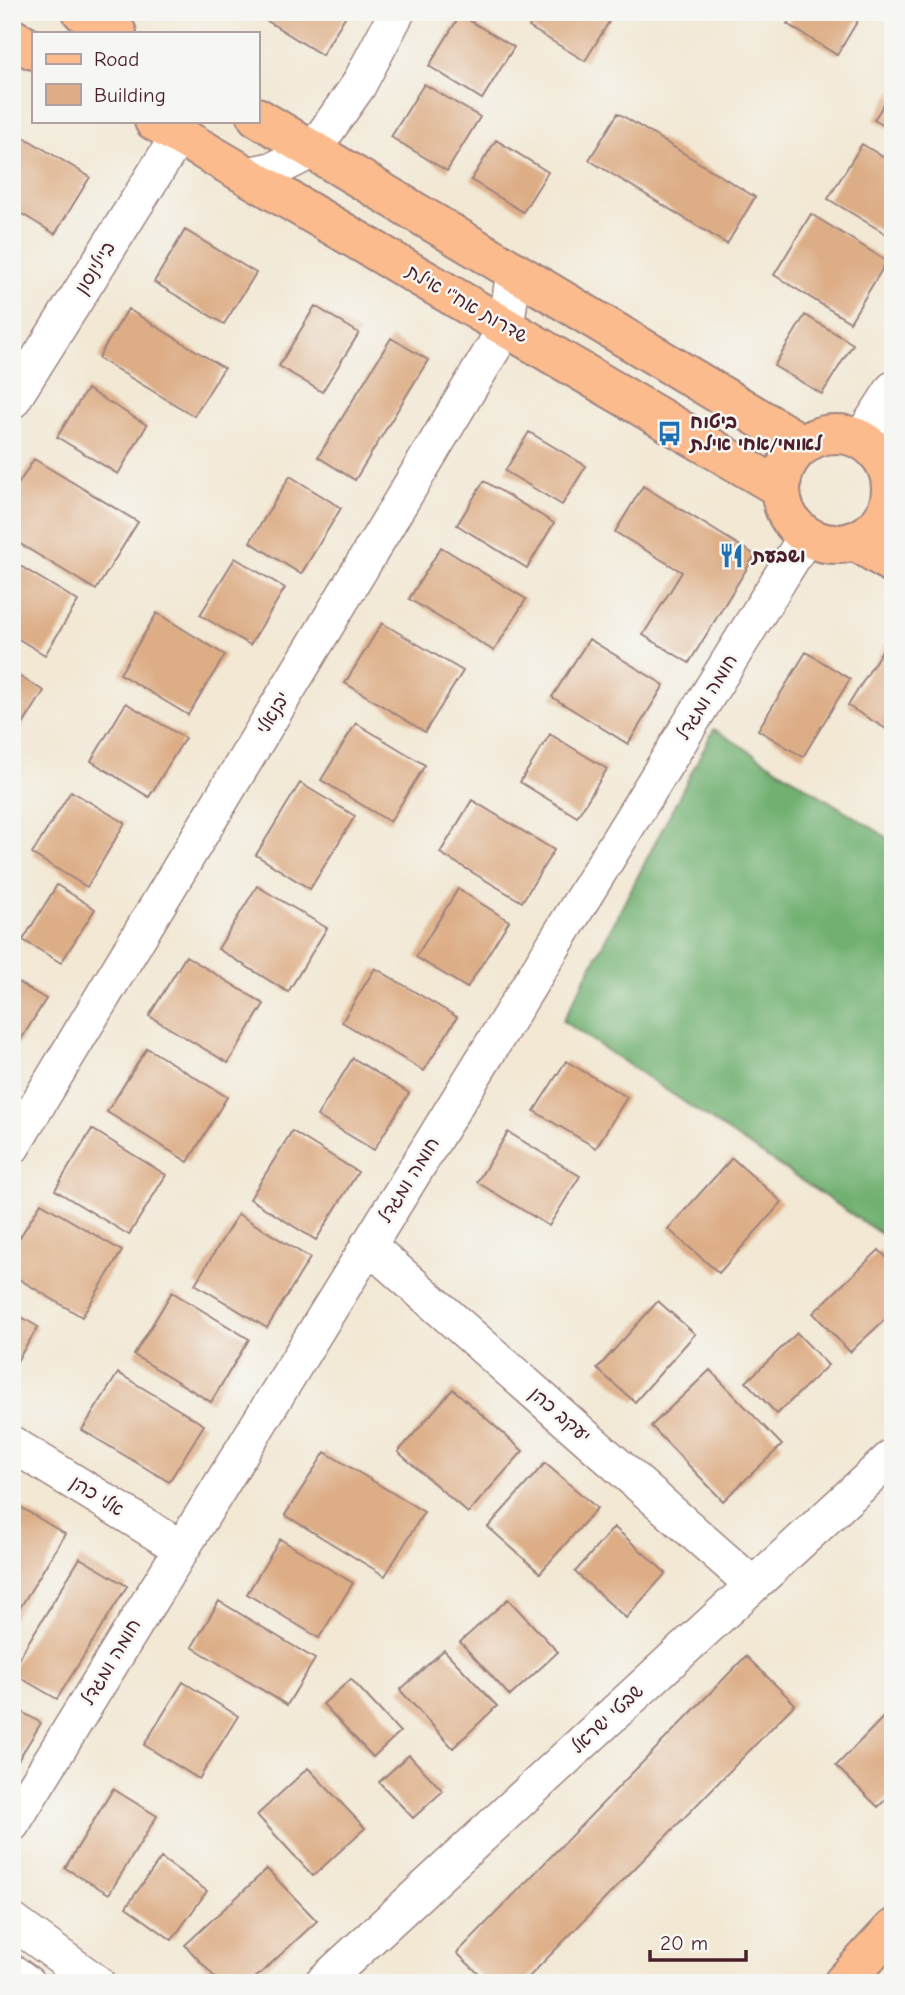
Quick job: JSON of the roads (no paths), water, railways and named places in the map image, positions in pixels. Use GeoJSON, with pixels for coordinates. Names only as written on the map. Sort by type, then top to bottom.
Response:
{"type":"FeatureCollection","features":[{"type":"Feature","properties":{"kind":"main road"},"geometry":{"type":"LineString","coordinates":[[82,12],[115,32]]}},
{"type":"Feature","properties":{"kind":"main road"},"geometry":{"type":"LineString","coordinates":[[12,38],[32,49]]}},
{"type":"Feature","properties":{"kind":"main road"},"geometry":{"type":"LineString","coordinates":[[259,118],[804,445]]}},
{"type":"Feature","properties":{"kind":"main road","name":"שדרות אח\"י אילת"},"geometry":{"type":"LineString","coordinates":[[166,128],[780,488]]}},
{"type":"Feature","properties":{"kind":"main road"},"geometry":{"type":"LineString","coordinates":[[831,435],[860,440],[884,461],[891,492],[890,508],[881,522],[855,541],[838,545],[822,543],[806,536],[792,524],[783,507],[780,488],[787,463],[804,445],[831,435]]}},
{"type":"Feature","properties":{"kind":"main road"},"geometry":{"type":"LineString","coordinates":[[855,541],[893,564]]}},
{"type":"Feature","properties":{"kind":"main road"},"geometry":{"type":"LineString","coordinates":[[843,1983],[893,1929]]}},
{"type":"Feature","properties":{"kind":"street"},"geometry":{"type":"LineString","coordinates":[[248,175],[275,169],[313,150],[358,86],[397,12]]}},
{"type":"Feature","properties":{"kind":"street","name":"ביילינסון"},"geometry":{"type":"LineString","coordinates":[[12,401],[166,128]]}},
{"type":"Feature","properties":{"kind":"street","name":"יבנאלי"},"geometry":{"type":"LineString","coordinates":[[12,1147],[506,327],[514,271]]}},
{"type":"Feature","properties":{"kind":"street"},"geometry":{"type":"LineString","coordinates":[[860,440],[893,389]]}},
{"type":"Feature","properties":{"kind":"street","name":"חומה ומגדל"},"geometry":{"type":"LineString","coordinates":[[12,1824],[806,536]]}},
{"type":"Feature","properties":{"kind":"street","name":"יעקב כהן"},"geometry":{"type":"LineString","coordinates":[[368,1245],[752,1584]]}},
{"type":"Feature","properties":{"kind":"street","name":"אלי כהן"},"geometry":{"type":"LineString","coordinates":[[12,1444],[181,1548]]}},
{"type":"Feature","properties":{"kind":"street","name":"שבטי ישראל"},"geometry":{"type":"LineString","coordinates":[[322,1983],[893,1456]]}},
{"type":"Feature","properties":{"kind":"street"},"geometry":{"type":"LineString","coordinates":[[12,1921],[97,1983]]}},
{"type":"Feature","properties":{"kind":"street"},"geometry":{"type":"LineString","coordinates":[[12,1972],[27,1983]]}},
{"type":"Feature","properties":{"kind":"place","name":"ביטוח לאומי/אחי אילת"},"geometry":{"type":"Point","coordinates":[670,433]}},
{"type":"Feature","properties":{"kind":"place","name":"ושבעת"},"geometry":{"type":"Point","coordinates":[732,556]}}]}
